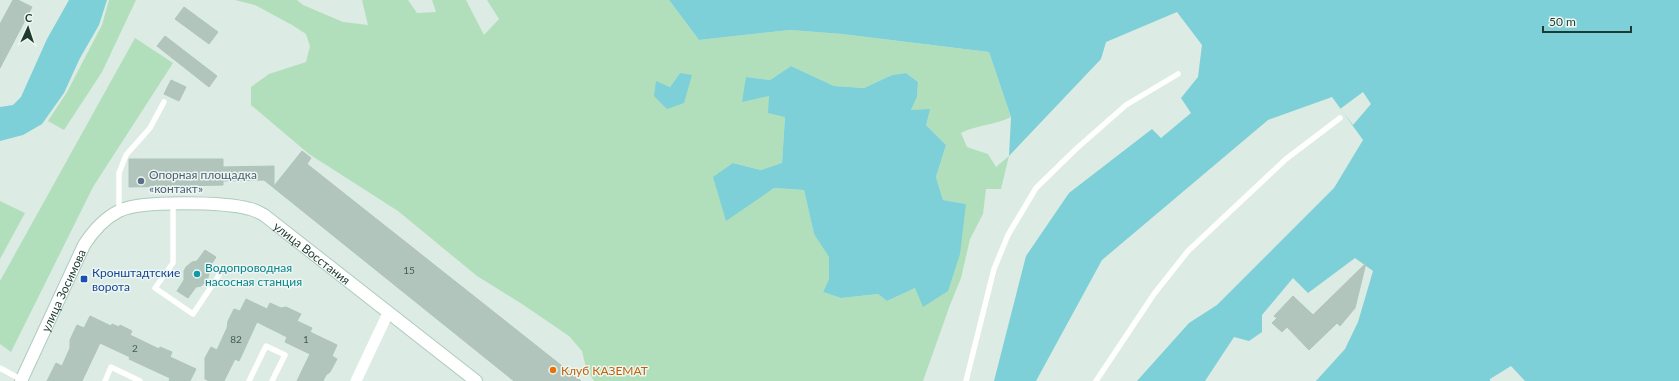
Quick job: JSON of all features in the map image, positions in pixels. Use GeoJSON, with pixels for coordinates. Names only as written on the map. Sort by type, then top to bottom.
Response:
{"type":"FeatureCollection","features":[{"type":"Feature","properties":{"kind":"main road","name":"улица Восстания"},"geometry":{"type":"LineString","coordinates":[[120,210],[137,205],[173,204],[217,204],[252,209],[264,216],[476,381]]}},
{"type":"Feature","properties":{"kind":"main road","name":"улица Зосимова"},"geometry":{"type":"LineString","coordinates":[[22,380],[84,245],[93,230],[120,210]]}},
{"type":"Feature","properties":{"kind":"street"},"geometry":{"type":"LineString","coordinates":[[356,381],[388,314]]}},
{"type":"Feature","properties":{"kind":"lane"},"geometry":{"type":"LineString","coordinates":[[966,381],[994,269],[1008,235],[1036,188],[1076,149],[1126,105],[1178,74]]}},
{"type":"Feature","properties":{"kind":"lane"},"geometry":{"type":"LineString","coordinates":[[120,210],[119,173],[126,155],[150,128],[164,102]]}},
{"type":"Feature","properties":{"kind":"lane"},"geometry":{"type":"LineString","coordinates":[[1096,381],[1154,294],[1188,251],[1286,159],[1340,118]]}},
{"type":"Feature","properties":{"kind":"lane"},"geometry":{"type":"LineString","coordinates":[[173,204],[173,263],[155,288],[193,314],[219,275]]}},
{"type":"Feature","properties":{"kind":"lane"},"geometry":{"type":"LineString","coordinates":[[249,381],[266,346],[285,356],[272,381]]}},
{"type":"Feature","properties":{"kind":"lane"},"geometry":{"type":"LineString","coordinates":[[105,381],[111,367],[140,381]]}},
{"type":"Feature","properties":{"kind":"lane"},"geometry":{"type":"LineString","coordinates":[[0,368],[22,380]]}},
{"type":"Feature","properties":{"kind":"green space"},"geometry":{"type":"Polygon","coordinates":[[[109,0],[136,0],[102,72],[64,130],[48,121],[67,92],[102,25],[109,0]]]}},
{"type":"Feature","properties":{"kind":"green space"},"geometry":{"type":"Polygon","coordinates":[[[235,0],[297,0],[303,5],[343,22],[368,25],[362,0],[408,0],[417,13],[436,12],[432,0],[466,0],[484,35],[499,19],[487,0],[669,0],[699,40],[790,30],[842,34],[989,52],[1011,117],[961,133],[967,147],[988,154],[996,167],[1009,156],[1001,189],[986,189],[983,214],[970,239],[961,278],[923,381],[594,381],[586,368],[582,351],[569,336],[477,276],[398,211],[309,154],[251,105],[251,87],[269,74],[306,62],[310,46],[306,34],[255,5],[235,0]],[[791,66],[770,80],[746,77],[769,96],[785,117],[782,164],[761,170],[733,163],[755,200],[774,188],[804,190],[814,234],[829,256],[829,279],[823,292],[841,298],[878,294],[887,301],[915,288],[966,204],[943,200],[936,177],[946,145],[911,110],[917,97],[918,82],[906,73],[892,75],[864,88],[834,86],[791,66]],[[680,73],[670,87],[656,82],[684,103],[680,73]]]}},
{"type":"Feature","properties":{"kind":"green space"},"geometry":{"type":"Polygon","coordinates":[[[135,38],[173,63],[93,187],[11,352],[0,344],[0,281],[135,38]]]}},
{"type":"Feature","properties":{"kind":"green space"},"geometry":{"type":"Polygon","coordinates":[[[0,201],[25,213],[0,259],[0,201]]]}},
{"type":"Feature","properties":{"kind":"water"},"geometry":{"type":"Polygon","coordinates":[[[69,0],[107,0],[99,25],[80,58],[64,93],[42,124],[23,135],[0,141],[0,107],[13,105],[21,97],[47,39],[69,0]]]}},
{"type":"Feature","properties":{"kind":"water"},"geometry":{"type":"Polygon","coordinates":[[[669,0],[1679,0],[1679,381],[1525,381],[1511,366],[1490,379],[1490,381],[1316,381],[1345,349],[1358,322],[1373,271],[1355,258],[1308,293],[1293,278],[1262,315],[1262,332],[1249,341],[1234,337],[1205,381],[1137,381],[1189,323],[1217,305],[1334,188],[1363,140],[1332,97],[1268,120],[1102,260],[1036,381],[994,381],[1026,256],[1069,193],[1152,129],[1161,138],[1191,113],[1181,98],[1198,77],[1202,45],[1177,12],[1106,42],[1101,59],[1009,156],[1011,117],[989,52],[842,34],[790,30],[699,40],[669,0]]]}},
{"type":"Feature","properties":{"kind":"water"},"geometry":{"type":"Polygon","coordinates":[[[791,66],[834,86],[864,88],[892,75],[906,73],[918,82],[917,97],[911,110],[930,109],[926,125],[946,145],[936,177],[943,200],[966,204],[960,254],[948,291],[923,307],[915,288],[887,301],[878,294],[841,298],[823,292],[829,279],[829,257],[814,234],[804,190],[774,188],[726,221],[713,177],[733,163],[761,170],[782,163],[785,117],[768,113],[769,96],[742,102],[746,77],[770,80],[791,66]]]}},
{"type":"Feature","properties":{"kind":"water"},"geometry":{"type":"Polygon","coordinates":[[[680,73],[692,75],[684,103],[667,109],[654,96],[656,81],[670,87],[680,73]]]}},
{"type":"Feature","properties":{"kind":"pier"},"geometry":{"type":"Polygon","coordinates":[[[1363,92],[1371,104],[1353,125],[1340,109],[1363,92]]]}},
{"type":"Feature","properties":{"kind":"building"},"geometry":{"type":"Polygon","coordinates":[[[13,0],[18,0],[32,7],[0,68],[0,24],[13,0]]]}},
{"type":"Feature","properties":{"kind":"building"},"geometry":{"type":"Polygon","coordinates":[[[184,7],[218,32],[209,44],[175,19],[184,7]]]}},
{"type":"Feature","properties":{"kind":"building"},"geometry":{"type":"Polygon","coordinates":[[[165,36],[217,76],[209,87],[157,46],[165,36]]]}},
{"type":"Feature","properties":{"kind":"building"},"geometry":{"type":"Polygon","coordinates":[[[171,80],[186,87],[179,101],[164,94],[171,80]]]}},
{"type":"Feature","properties":{"kind":"building"},"geometry":{"type":"Polygon","coordinates":[[[302,151],[311,158],[307,164],[581,381],[514,381],[264,180],[223,181],[223,185],[129,187],[129,159],[223,159],[223,167],[274,166],[274,186],[302,151]]]}},
{"type":"Feature","properties":{"kind":"building","name":"Водопроводная насосная станция"},"geometry":{"type":"Polygon","coordinates":[[[205,250],[216,257],[209,268],[207,281],[201,286],[196,287],[188,298],[177,291],[184,280],[184,271],[192,262],[197,261],[205,250]]]}},
{"type":"Feature","properties":{"kind":"building"},"geometry":{"type":"Polygon","coordinates":[[[1366,263],[1355,308],[1340,326],[1337,323],[1309,350],[1287,327],[1282,332],[1272,323],[1277,318],[1274,316],[1293,296],[1313,315],[1366,263]]]}},
{"type":"Feature","properties":{"kind":"building"},"geometry":{"type":"Polygon","coordinates":[[[246,299],[267,309],[270,303],[281,308],[286,307],[301,314],[297,321],[312,328],[310,332],[337,345],[332,356],[337,359],[323,381],[297,381],[310,354],[285,342],[287,337],[257,322],[239,361],[235,359],[224,381],[209,381],[205,379],[205,358],[211,347],[217,350],[234,309],[240,311],[246,299]]]}},
{"type":"Feature","properties":{"kind":"building"},"geometry":{"type":"Polygon","coordinates":[[[90,316],[111,326],[112,324],[119,327],[120,325],[132,331],[130,335],[159,349],[160,347],[172,352],[170,357],[196,369],[190,381],[169,381],[170,378],[129,359],[130,357],[100,343],[82,381],[47,381],[56,363],[62,366],[70,348],[70,340],[77,325],[84,328],[90,316]]]}},
{"type":"Feature","properties":{"kind":"place","name":"Опорная площадка «контакт»"},"geometry":{"type":"Point","coordinates":[141,181]}},
{"type":"Feature","properties":{"kind":"place","name":"Водопроводная насосная станция"},"geometry":{"type":"Point","coordinates":[197,274]}},
{"type":"Feature","properties":{"kind":"place","name":"Кронштадтские ворота"},"geometry":{"type":"Point","coordinates":[84,279]}},
{"type":"Feature","properties":{"kind":"place","name":"Клуб КАЗЕМАТ"},"geometry":{"type":"Point","coordinates":[553,370]}}]}
